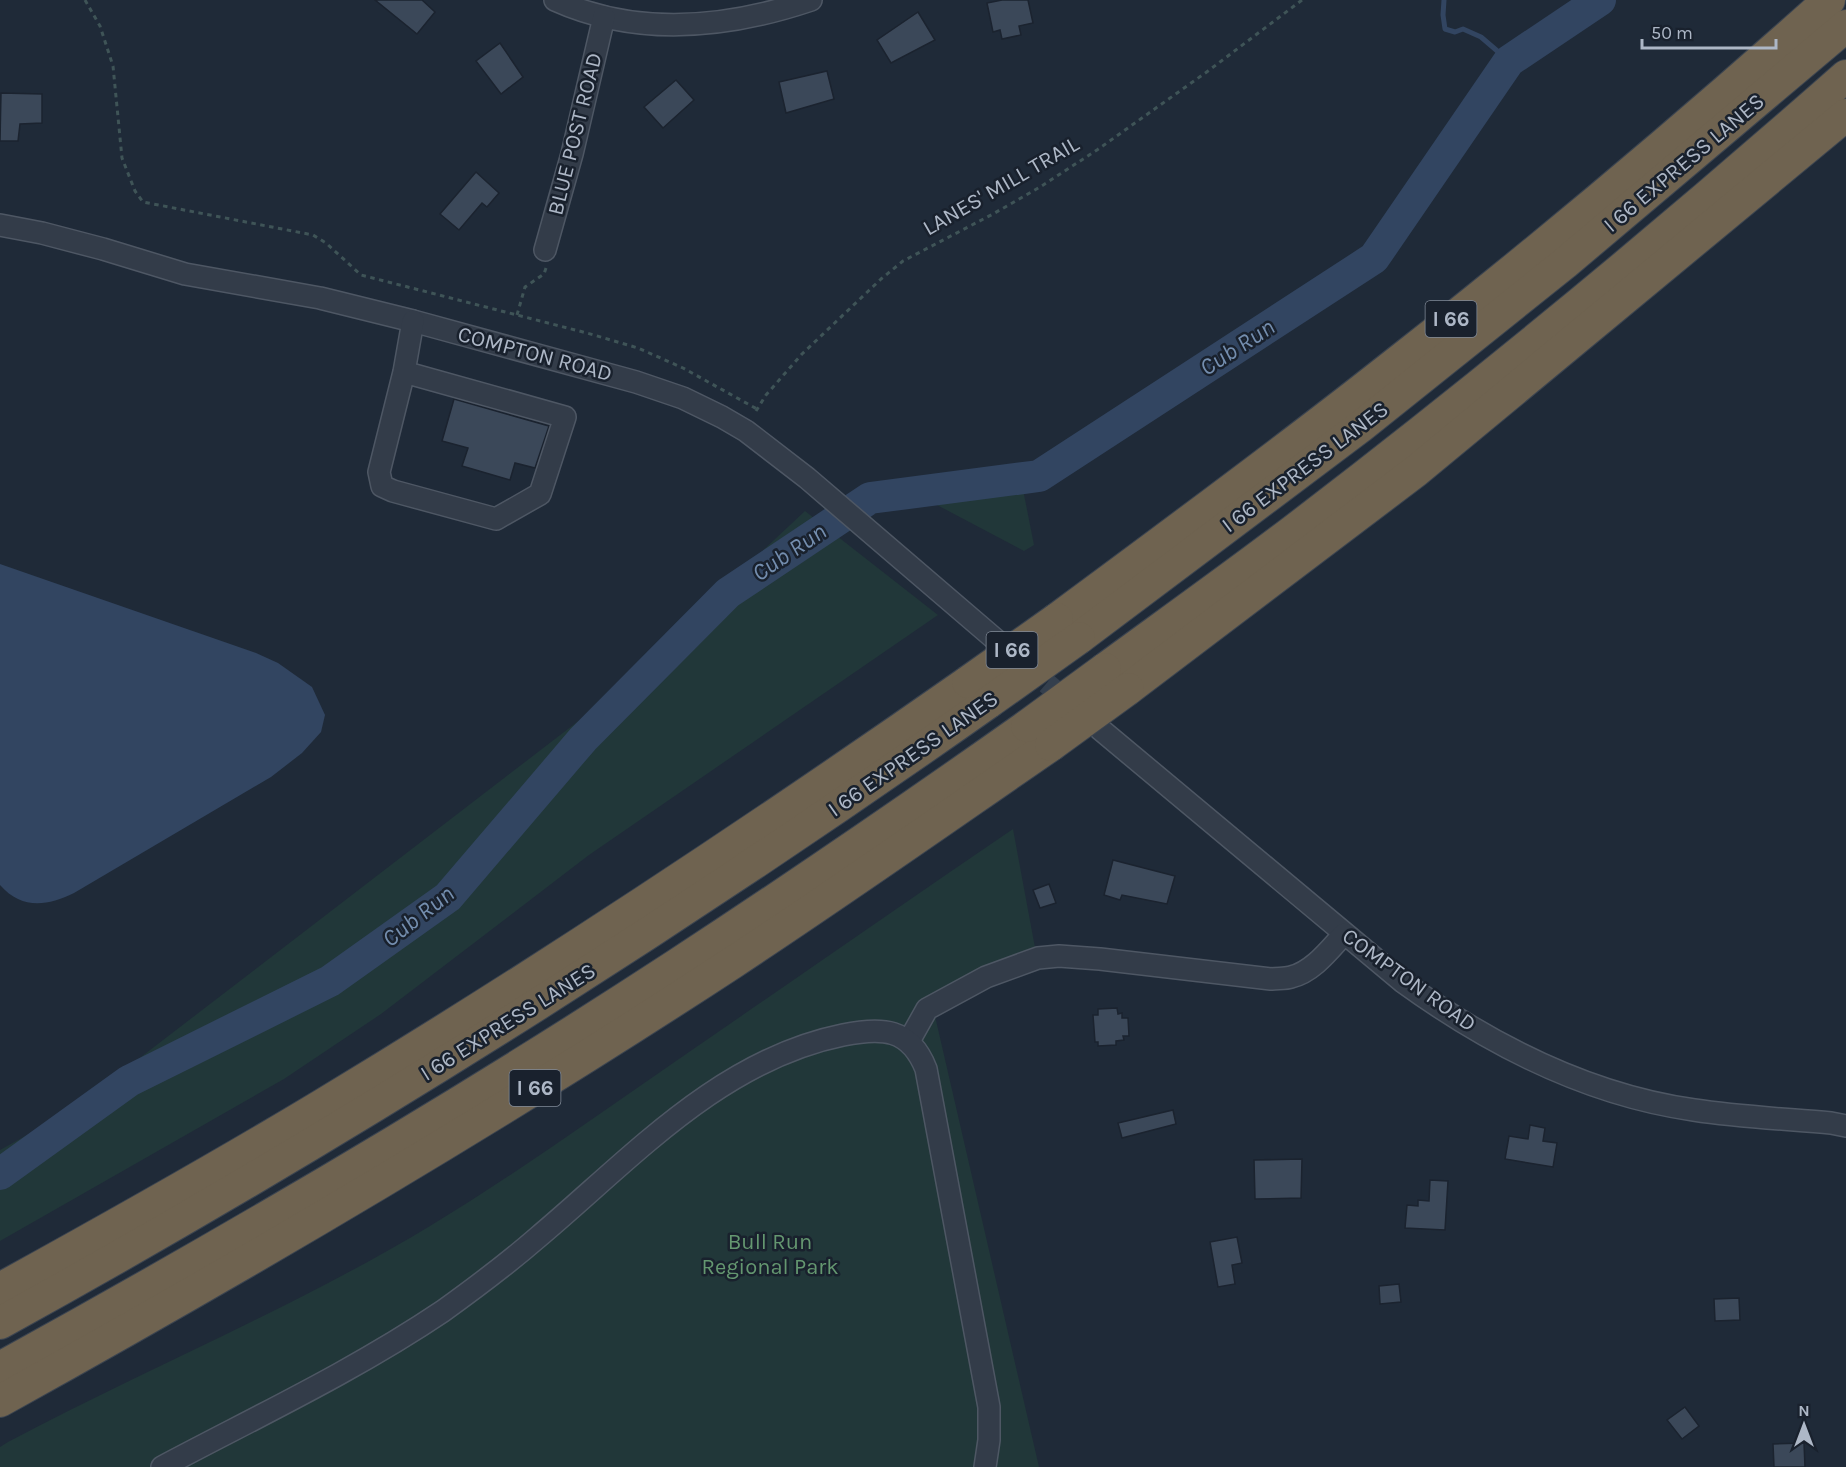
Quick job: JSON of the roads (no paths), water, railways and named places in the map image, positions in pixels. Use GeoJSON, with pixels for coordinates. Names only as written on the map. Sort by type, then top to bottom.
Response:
{"type":"FeatureCollection","features":[{"type":"Feature","properties":{"kind":"highway","name":"I 66"},"geometry":{"type":"LineString","coordinates":[[0,1289],[321,1106],[618,920],[816,788],[978,692],[1068,628],[1527,258],[1654,152],[1829,0]]}},
{"type":"Feature","properties":{"kind":"highway","name":"I 66 EXPRESS LANES"},"geometry":{"type":"LineString","coordinates":[[1068,628],[1360,427],[1565,264],[1846,26]]}},
{"type":"Feature","properties":{"kind":"highway","name":"I 66 EXPRESS LANES"},"geometry":{"type":"LineString","coordinates":[[0,1368],[236,1234],[527,1060],[829,863],[1027,726],[1116,679],[1291,532],[1478,387],[1738,170],[1846,76]]}},
{"type":"Feature","properties":{"kind":"highway","name":"I 66"},"geometry":{"type":"LineString","coordinates":[[0,1401],[320,1220],[541,1085],[751,950],[1051,745],[1116,679],[1324,543],[1416,471],[1846,115]]}},
{"type":"Feature","properties":{"kind":"highway","name":"I 66 EXPRESS LANES"},"geometry":{"type":"LineString","coordinates":[[0,1323],[237,1188],[421,1078],[572,982],[726,881],[978,692]]}},
{"type":"Feature","properties":{"kind":"street"},"geometry":{"type":"LineString","coordinates":[[555,0],[604,17],[635,23],[674,24],[728,21],[775,12],[811,0]]}},
{"type":"Feature","properties":{"kind":"street","name":"BLUE POST ROAD"},"geometry":{"type":"LineString","coordinates":[[545,250],[572,154],[604,17]]}},
{"type":"Feature","properties":{"kind":"street","name":"COMPTON ROAD"},"geometry":{"type":"LineString","coordinates":[[0,225],[93,246],[185,274],[320,298],[412,321],[636,382],[683,398],[746,431],[807,478],[996,640]]}},
{"type":"Feature","properties":{"kind":"street"},"geometry":{"type":"LineString","coordinates":[[404,372],[565,417],[540,494],[496,519],[382,486],[379,472],[404,372],[412,321]]}},
{"type":"Feature","properties":{"kind":"street","name":"COMPTON ROAD"},"geometry":{"type":"LineString","coordinates":[[1100,729],[1403,982],[1492,1041],[1540,1064],[1588,1083],[1643,1100],[1693,1110],[1846,1126]]}},
{"type":"Feature","properties":{"kind":"street"},"geometry":{"type":"LineString","coordinates":[[909,1041],[927,1009],[986,977],[1038,958],[1059,956],[1100,959],[1271,979],[1290,978],[1300,974],[1326,954],[1344,934]]}},
{"type":"Feature","properties":{"kind":"street"},"geometry":{"type":"LineString","coordinates":[[175,1464],[396,1341],[444,1310],[537,1238],[670,1124],[707,1096],[748,1070],[805,1044],[857,1032],[889,1032],[897,1033],[917,1049],[926,1069],[989,1407],[989,1440],[985,1467]]}},
{"type":"Feature","properties":{"kind":"water"},"geometry":{"type":"Polygon","coordinates":[[[0,564],[256,653],[278,663],[312,687],[325,715],[321,732],[302,753],[271,777],[74,893],[45,903],[17,899],[0,885],[0,564]]]}},
{"type":"Feature","properties":{"kind":"waterway"},"geometry":{"type":"LineString","coordinates":[[1444,0],[1445,29],[1455,32],[1463,29],[1481,37],[1509,61]]}},
{"type":"Feature","properties":{"kind":"waterway","name":"Cub Run"},"geometry":{"type":"LineString","coordinates":[[0,1174],[129,1081],[330,981],[448,897],[583,739],[728,593],[870,498],[1039,476],[1374,258],[1509,61],[1600,0]]}},
{"type":"Feature","properties":{"kind":"tunnel"},"geometry":{"type":"LineString","coordinates":[[1023,663],[1072,705]]}},
{"type":"Feature","properties":{"kind":"park label","name":"Bull Run Regional Park"},"geometry":{"type":"Point","coordinates":[770,1254]}}]}
